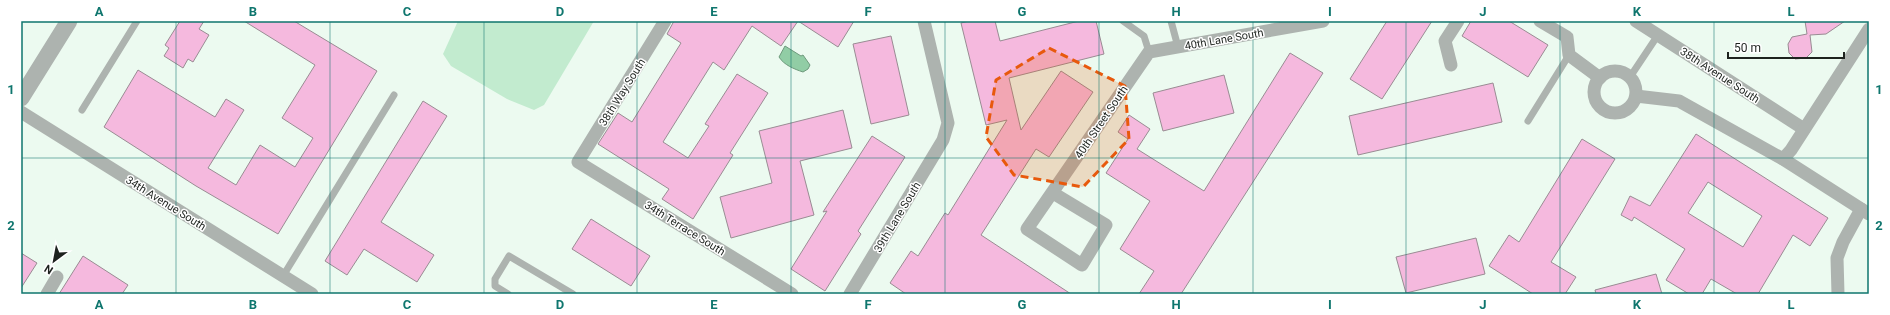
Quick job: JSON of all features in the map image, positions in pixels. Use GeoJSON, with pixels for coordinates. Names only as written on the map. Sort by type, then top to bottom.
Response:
{"type":"FeatureCollection","features":[{"type":"Feature","properties":{"kind":"street"},"geometry":{"type":"LineString","coordinates":[[21,98],[69,21]]}},
{"type":"Feature","properties":{"kind":"street","name":"38th Way South"},"geometry":{"type":"LineString","coordinates":[[578,162],[665,21]]}},
{"type":"Feature","properties":{"kind":"street","name":"39th Lane South"},"geometry":{"type":"LineString","coordinates":[[850,294],[943,140],[948,123],[924,21]]}},
{"type":"Feature","properties":{"kind":"street","name":"40th Lane South"},"geometry":{"type":"LineString","coordinates":[[1149,52],[1323,21]]}},
{"type":"Feature","properties":{"kind":"street"},"geometry":{"type":"LineString","coordinates":[[1451,65],[1445,41],[1458,21]]}},
{"type":"Feature","properties":{"kind":"street"},"geometry":{"type":"LineString","coordinates":[[1540,21],[1567,37],[1568,55],[1600,78]]}},
{"type":"Feature","properties":{"kind":"street","name":"38th Avenue South"},"geometry":{"type":"LineString","coordinates":[[1636,21],[1804,129]]}},
{"type":"Feature","properties":{"kind":"street"},"geometry":{"type":"LineString","coordinates":[[1783,159],[1791,150],[1869,29]]}},
{"type":"Feature","properties":{"kind":"street","name":"40th Street South"},"geometry":{"type":"LineString","coordinates":[[1053,193],[1106,226],[1082,265],[1027,229],[1149,52]]}},
{"type":"Feature","properties":{"kind":"street"},"geometry":{"type":"LineString","coordinates":[[1618,72],[1630,77],[1634,83],[1636,96],[1629,108],[1616,113],[1609,112],[1598,103],[1595,97],[1595,90],[1600,78],[1605,74],[1618,72]]}},
{"type":"Feature","properties":{"kind":"street"},"geometry":{"type":"LineString","coordinates":[[1636,96],[1680,101],[1783,159],[1865,212],[1843,242],[1837,258],[1838,294]]}},
{"type":"Feature","properties":{"kind":"street","name":"34th Avenue South"},"geometry":{"type":"LineString","coordinates":[[21,112],[312,294]]}},
{"type":"Feature","properties":{"kind":"street","name":"34th Terrace South"},"geometry":{"type":"LineString","coordinates":[[578,162],[792,294]]}},
{"type":"Feature","properties":{"kind":"street"},"geometry":{"type":"LineString","coordinates":[[47,294],[57,277]]}},
{"type":"Feature","properties":{"kind":"lane"},"geometry":{"type":"LineString","coordinates":[[82,110],[137,21]]}},
{"type":"Feature","properties":{"kind":"lane"},"geometry":{"type":"LineString","coordinates":[[1123,21],[1144,36],[1149,52]]}},
{"type":"Feature","properties":{"kind":"lane"},"geometry":{"type":"LineString","coordinates":[[1171,21],[1178,46]]}},
{"type":"Feature","properties":{"kind":"lane"},"geometry":{"type":"LineString","coordinates":[[1630,77],[1658,35]]}},
{"type":"Feature","properties":{"kind":"lane"},"geometry":{"type":"LineString","coordinates":[[1528,120],[1568,55]]}},
{"type":"Feature","properties":{"kind":"lane"},"geometry":{"type":"LineString","coordinates":[[283,276],[394,95]]}},
{"type":"Feature","properties":{"kind":"lane"},"geometry":{"type":"LineString","coordinates":[[508,294],[495,286],[495,279],[509,256],[573,294]]}},
{"type":"Feature","properties":{"kind":"highlighted area"},"geometry":{"type":"Polygon","coordinates":[[[1049,48],[1125,86],[1129,139],[1083,187],[1014,175],[986,137],[996,80],[1049,48]]]}},
{"type":"Feature","properties":{"kind":"shaded area"},"geometry":{"type":"Polygon","coordinates":[[[458,21],[594,21],[544,105],[534,110],[507,99],[451,66],[443,54],[458,21]]]}},
{"type":"Feature","properties":{"kind":"shaded area"},"geometry":{"type":"Polygon","coordinates":[[[785,46],[801,56],[803,55],[810,65],[808,69],[803,72],[796,70],[781,60],[779,57],[785,46]]]}},
{"type":"Feature","properties":{"kind":"building"},"geometry":{"type":"Polygon","coordinates":[[[180,21],[204,21],[199,29],[209,35],[193,62],[188,59],[183,68],[164,56],[169,48],[165,45],[180,21]]]}},
{"type":"Feature","properties":{"kind":"building"},"geometry":{"type":"Polygon","coordinates":[[[244,21],[294,21],[377,71],[278,234],[196,186],[104,127],[138,70],[215,117],[226,99],[244,110],[208,168],[236,185],[260,145],[295,167],[313,138],[282,118],[315,65],[244,21]]]}},
{"type":"Feature","properties":{"kind":"building"},"geometry":{"type":"Polygon","coordinates":[[[674,21],[798,21],[781,46],[752,26],[724,70],[713,62],[663,142],[688,158],[709,126],[705,124],[737,74],[768,93],[730,153],[733,155],[693,219],[662,199],[669,189],[598,144],[618,113],[632,122],[681,43],[667,34],[674,21]]]}},
{"type":"Feature","properties":{"kind":"building"},"geometry":{"type":"Polygon","coordinates":[[[798,21],[854,21],[838,47],[798,21]]]}},
{"type":"Feature","properties":{"kind":"building"},"geometry":{"type":"Polygon","coordinates":[[[969,21],[995,21],[1000,41],[1079,21],[1096,21],[1104,54],[1009,78],[1021,130],[1061,71],[1093,92],[1049,157],[1036,149],[981,235],[1071,294],[906,294],[890,283],[911,251],[918,256],[945,213],[948,215],[1007,120],[986,125],[961,23],[969,21]]]}},
{"type":"Feature","properties":{"kind":"building"},"geometry":{"type":"Polygon","coordinates":[[[1387,21],[1432,21],[1382,99],[1350,79],[1387,21]]]}},
{"type":"Feature","properties":{"kind":"building"},"geometry":{"type":"Polygon","coordinates":[[[1471,21],[1509,21],[1548,45],[1528,77],[1462,36],[1471,21]]]}},
{"type":"Feature","properties":{"kind":"building"},"geometry":{"type":"Polygon","coordinates":[[[1805,21],[1845,21],[1826,34],[1810,35],[1812,52],[1806,58],[1795,59],[1789,53],[1788,44],[1792,37],[1807,34],[1805,21]]]}},
{"type":"Feature","properties":{"kind":"building"},"geometry":{"type":"Polygon","coordinates":[[[891,36],[909,115],[871,124],[853,44],[891,36]]]}},
{"type":"Feature","properties":{"kind":"building"},"geometry":{"type":"Polygon","coordinates":[[[1290,53],[1323,73],[1181,294],[1139,294],[1154,271],[1120,249],[1150,201],[1106,173],[1128,139],[1118,132],[1129,115],[1150,129],[1137,149],[1204,191],[1290,53]]]}},
{"type":"Feature","properties":{"kind":"building"},"geometry":{"type":"Polygon","coordinates":[[[1224,75],[1234,113],[1163,131],[1153,93],[1224,75]]]}},
{"type":"Feature","properties":{"kind":"building"},"geometry":{"type":"Polygon","coordinates":[[[1493,83],[1502,122],[1358,155],[1349,116],[1493,83]]]}},
{"type":"Feature","properties":{"kind":"building"},"geometry":{"type":"Polygon","coordinates":[[[423,101],[447,116],[381,222],[434,255],[417,282],[364,249],[347,275],[325,261],[423,101]]]}},
{"type":"Feature","properties":{"kind":"building"},"geometry":{"type":"Polygon","coordinates":[[[843,110],[852,148],[800,161],[814,215],[731,238],[720,197],[772,183],[759,131],[843,110]]]}},
{"type":"Feature","properties":{"kind":"building"},"geometry":{"type":"Polygon","coordinates":[[[1696,134],[1828,218],[1810,246],[1793,235],[1758,294],[1737,294],[1711,279],[1702,294],[1689,294],[1666,280],[1685,249],[1634,217],[1632,221],[1621,215],[1630,196],[1650,206],[1696,134]],[[1708,182],[1688,213],[1743,247],[1762,216],[1708,182]]]}},
{"type":"Feature","properties":{"kind":"building"},"geometry":{"type":"Polygon","coordinates":[[[872,136],[905,157],[858,231],[861,234],[825,291],[791,269],[827,211],[823,212],[872,136]]]}},
{"type":"Feature","properties":{"kind":"building"},"geometry":{"type":"Polygon","coordinates":[[[1582,139],[1615,159],[1551,262],[1576,277],[1565,294],[1533,294],[1489,266],[1509,235],[1519,242],[1582,139]]]}},
{"type":"Feature","properties":{"kind":"building"},"geometry":{"type":"Polygon","coordinates":[[[591,219],[650,256],[631,286],[572,249],[591,219]]]}},
{"type":"Feature","properties":{"kind":"building"},"geometry":{"type":"Polygon","coordinates":[[[1476,238],[1485,274],[1406,293],[1396,257],[1476,238]]]}},
{"type":"Feature","properties":{"kind":"building"},"geometry":{"type":"Polygon","coordinates":[[[21,253],[37,263],[21,288],[21,253]]]}},
{"type":"Feature","properties":{"kind":"building"},"geometry":{"type":"Polygon","coordinates":[[[83,256],[128,285],[122,294],[59,294],[83,256]]]}},
{"type":"Feature","properties":{"kind":"building"},"geometry":{"type":"Polygon","coordinates":[[[1656,274],[1662,294],[1596,294],[1595,290],[1656,274]]]}}]}
